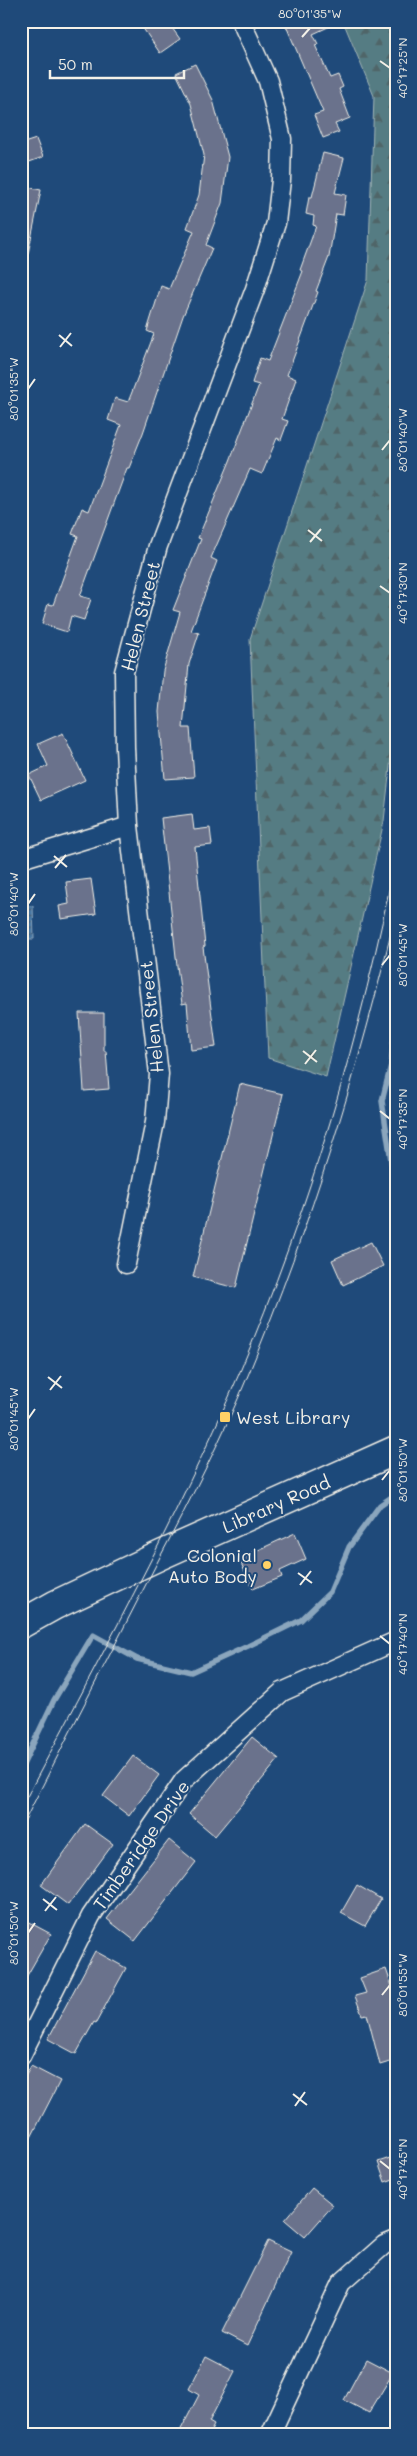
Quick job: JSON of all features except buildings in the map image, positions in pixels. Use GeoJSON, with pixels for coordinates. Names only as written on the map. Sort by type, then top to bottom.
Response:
{"type":"FeatureCollection","features":[{"type":"Feature","properties":{"kind":"main road","name":"Library Road"},"geometry":{"type":"LineString","coordinates":[[21,1624],[55,1605],[161,1555],[396,1450]]}},
{"type":"Feature","properties":{"kind":"street","name":"Helen Street"},"geometry":{"type":"LineString","coordinates":[[126,1264],[155,1122],[158,1074],[129,826],[124,672],[158,546],[252,298],[276,223],[281,180],[282,139],[268,82],[241,21]]}},
{"type":"Feature","properties":{"kind":"street"},"geometry":{"type":"LineString","coordinates":[[21,860],[129,826]]}},
{"type":"Feature","properties":{"kind":"street","name":"Timberidge Drive"},"geometry":{"type":"LineString","coordinates":[[21,2056],[90,1916],[184,1780],[282,1692],[396,1641]]}},
{"type":"Feature","properties":{"kind":"street"},"geometry":{"type":"LineString","coordinates":[[270,2435],[341,2283],[384,2245],[396,2240]]}},
{"type":"Feature","properties":{"kind":"green space"},"geometry":{"type":"Polygon","coordinates":[[[343,21],[396,21],[396,713],[384,821],[326,1077],[268,1058],[250,639],[368,280],[374,96],[343,21]]]}},
{"type":"Feature","properties":{"kind":"water"},"geometry":{"type":"Polygon","coordinates":[[[21,906],[33,906],[34,939],[21,939],[21,906]]]}},
{"type":"Feature","properties":{"kind":"waterway"},"geometry":{"type":"LineString","coordinates":[[396,1019],[391,1065],[382,1101],[396,1193]]}},
{"type":"Feature","properties":{"kind":"waterway"},"geometry":{"type":"LineString","coordinates":[[387,1082],[396,1086]]}},
{"type":"Feature","properties":{"kind":"waterway"},"geometry":{"type":"LineString","coordinates":[[21,1769],[54,1700],[93,1635],[137,1659],[191,1672],[248,1646],[301,1620],[330,1592],[349,1547],[380,1505],[396,1494]]}},
{"type":"Feature","properties":{"kind":"tram line"},"geometry":{"type":"LineString","coordinates":[[21,1808],[162,1539],[239,1374],[264,1312],[310,1184],[350,1054],[367,988],[396,856]]}},
{"type":"Feature","properties":{"kind":"tram line"},"geometry":{"type":"LineString","coordinates":[[21,1828],[229,1420],[272,1317],[313,1203],[350,1088],[396,912]]}},
{"type":"Feature","properties":{"kind":"place","name":"West Library"},"geometry":{"type":"Point","coordinates":[225,1417]}},
{"type":"Feature","properties":{"kind":"place","name":"Colonial Auto Body"},"geometry":{"type":"Point","coordinates":[267,1565]}}]}
